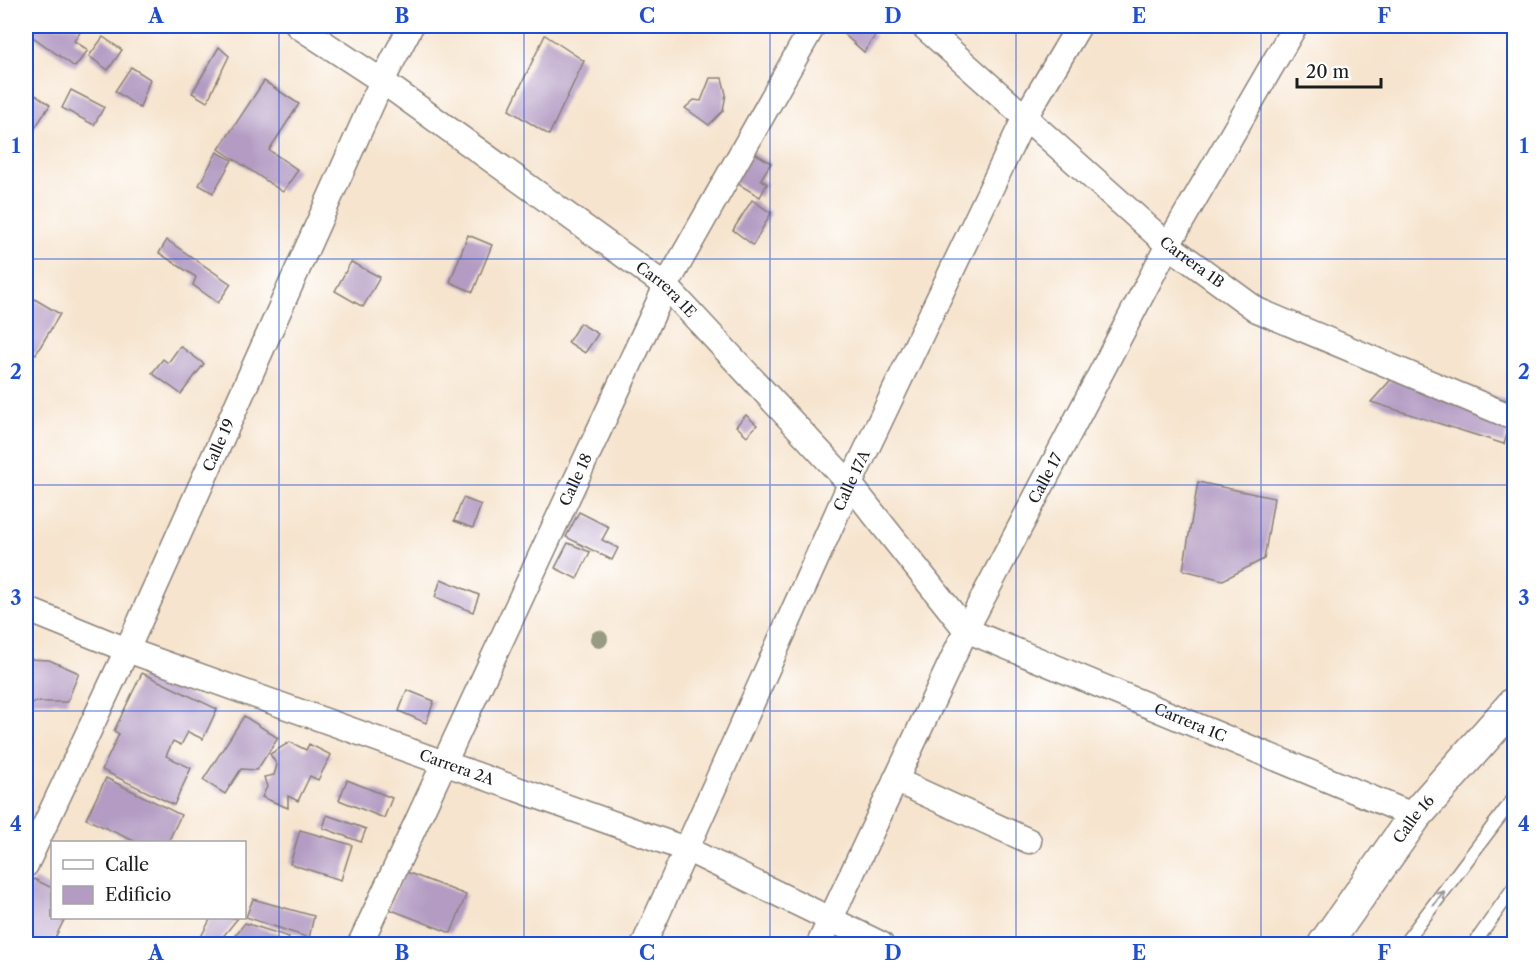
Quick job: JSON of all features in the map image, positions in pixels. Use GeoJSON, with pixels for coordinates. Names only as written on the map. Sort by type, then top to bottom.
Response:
{"type":"FeatureCollection","features":[{"type":"Feature","properties":{"kind":"highway","name":"Calle 16"},"geometry":{"type":"LineString","coordinates":[[1325,945],[1415,816],[1515,704]]}},
{"type":"Feature","properties":{"kind":"street","name":"Carrera 1E"},"geometry":{"type":"LineString","coordinates":[[298,26],[382,81],[666,286],[850,484],[966,630]]}},
{"type":"Feature","properties":{"kind":"street","name":"Calle 19"},"geometry":{"type":"LineString","coordinates":[[26,865],[127,650],[382,81],[411,26]]}},
{"type":"Feature","properties":{"kind":"street","name":"Calle 18"},"geometry":{"type":"LineString","coordinates":[[360,945],[666,286],[813,26]]}},
{"type":"Feature","properties":{"kind":"street","name":"Carrera 1B"},"geometry":{"type":"LineString","coordinates":[[923,26],[1168,245],[1257,310],[1515,418]]}},
{"type":"Feature","properties":{"kind":"street","name":"Calle 17A"},"geometry":{"type":"LineString","coordinates":[[644,945],[850,484],[1025,117],[1079,26]]}},
{"type":"Feature","properties":{"kind":"street","name":"Calle 17"},"geometry":{"type":"LineString","coordinates":[[819,945],[966,630],[1168,245],[1295,26]]}},
{"type":"Feature","properties":{"kind":"street","name":"Carrera 2A"},"geometry":{"type":"LineString","coordinates":[[26,609],[127,650],[688,850],[881,945]]}},
{"type":"Feature","properties":{"kind":"street","name":"Carrera 1C"},"geometry":{"type":"LineString","coordinates":[[966,630],[1415,816]]}},
{"type":"Feature","properties":{"kind":"street"},"geometry":{"type":"LineString","coordinates":[[895,780],[1029,841]]}},
{"type":"Feature","properties":{"kind":"lane"},"geometry":{"type":"LineString","coordinates":[[1404,945],[1515,798]]}},
{"type":"Feature","properties":{"kind":"lane"},"geometry":{"type":"LineString","coordinates":[[1474,945],[1515,887]]}},
{"type":"Feature","properties":{"kind":"building"},"geometry":{"type":"Polygon","coordinates":[[[26,26],[77,26],[81,31],[74,41],[88,50],[75,67],[26,32],[26,26]]]}},
{"type":"Feature","properties":{"kind":"building"},"geometry":{"type":"Polygon","coordinates":[[[835,26],[874,26],[869,31],[875,36],[864,52],[835,26]]]}},
{"type":"Feature","properties":{"kind":"building"},"geometry":{"type":"Polygon","coordinates":[[[545,35],[584,61],[549,135],[509,110],[545,35]]]}},
{"type":"Feature","properties":{"kind":"building"},"geometry":{"type":"Polygon","coordinates":[[[103,37],[122,50],[108,70],[89,56],[103,37]]]}},
{"type":"Feature","properties":{"kind":"building"},"geometry":{"type":"Polygon","coordinates":[[[219,47],[229,56],[207,102],[192,93],[219,47]]]}},
{"type":"Feature","properties":{"kind":"building"},"geometry":{"type":"Polygon","coordinates":[[[131,67],[150,79],[140,108],[115,91],[131,67]]]}},
{"type":"Feature","properties":{"kind":"building"},"geometry":{"type":"Polygon","coordinates":[[[710,78],[722,78],[726,94],[723,111],[709,125],[685,108],[694,100],[701,101],[710,78]]]}},
{"type":"Feature","properties":{"kind":"building"},"geometry":{"type":"Polygon","coordinates":[[[264,81],[299,104],[269,150],[298,170],[283,192],[219,149],[264,81]]]}},
{"type":"Feature","properties":{"kind":"building"},"geometry":{"type":"Polygon","coordinates":[[[26,88],[50,105],[29,137],[26,134],[26,88]]]}},
{"type":"Feature","properties":{"kind":"building"},"geometry":{"type":"Polygon","coordinates":[[[71,90],[104,107],[94,125],[62,108],[71,90]]]}},
{"type":"Feature","properties":{"kind":"building"},"geometry":{"type":"Polygon","coordinates":[[[745,147],[771,163],[761,179],[767,184],[760,197],[728,178],[745,147]]]}},
{"type":"Feature","properties":{"kind":"building"},"geometry":{"type":"Polygon","coordinates":[[[217,152],[232,160],[213,193],[199,185],[217,152]]]}},
{"type":"Feature","properties":{"kind":"building"},"geometry":{"type":"Polygon","coordinates":[[[752,200],[771,213],[753,245],[733,230],[752,200]]]}},
{"type":"Feature","properties":{"kind":"building"},"geometry":{"type":"Polygon","coordinates":[[[468,235],[492,245],[473,292],[450,282],[468,235]]]}},
{"type":"Feature","properties":{"kind":"building"},"geometry":{"type":"Polygon","coordinates":[[[167,240],[231,284],[218,303],[193,285],[196,277],[159,253],[167,240]]]}},
{"type":"Feature","properties":{"kind":"building"},"geometry":{"type":"Polygon","coordinates":[[[351,262],[380,277],[363,307],[335,291],[351,262]]]}},
{"type":"Feature","properties":{"kind":"building"},"geometry":{"type":"Polygon","coordinates":[[[26,294],[60,314],[36,354],[26,348],[26,294]]]}},
{"type":"Feature","properties":{"kind":"building"},"geometry":{"type":"Polygon","coordinates":[[[580,323],[598,334],[585,353],[568,342],[580,323]]]}},
{"type":"Feature","properties":{"kind":"building"},"geometry":{"type":"Polygon","coordinates":[[[180,346],[204,364],[181,394],[152,373],[163,359],[168,363],[180,346]]]}},
{"type":"Feature","properties":{"kind":"building"},"geometry":{"type":"Polygon","coordinates":[[[1404,365],[1514,403],[1514,413],[1504,444],[1371,402],[1404,365]]]}},
{"type":"Feature","properties":{"kind":"building"},"geometry":{"type":"Polygon","coordinates":[[[746,415],[757,425],[747,436],[736,426],[746,415]]]}},
{"type":"Feature","properties":{"kind":"building"},"geometry":{"type":"Polygon","coordinates":[[[1198,482],[1274,498],[1264,559],[1223,580],[1183,570],[1198,482]]]}},
{"type":"Feature","properties":{"kind":"building"},"geometry":{"type":"Polygon","coordinates":[[[463,498],[481,505],[473,528],[454,521],[463,498]]]}},
{"type":"Feature","properties":{"kind":"building"},"geometry":{"type":"Polygon","coordinates":[[[579,512],[609,527],[602,540],[618,548],[612,560],[566,537],[579,512]]]}},
{"type":"Feature","properties":{"kind":"building"},"geometry":{"type":"Polygon","coordinates":[[[568,543],[590,552],[577,579],[555,568],[568,543]]]}},
{"type":"Feature","properties":{"kind":"building"},"geometry":{"type":"Polygon","coordinates":[[[441,579],[479,595],[473,612],[435,597],[441,579]]]}},
{"type":"Feature","properties":{"kind":"building"},"geometry":{"type":"Polygon","coordinates":[[[28,659],[49,660],[79,673],[67,702],[35,702],[26,706],[28,659]]]}},
{"type":"Feature","properties":{"kind":"building"},"geometry":{"type":"Polygon","coordinates":[[[142,673],[217,709],[203,739],[188,732],[181,745],[173,741],[166,756],[191,768],[174,805],[102,770],[119,734],[114,731],[142,673]]]}},
{"type":"Feature","properties":{"kind":"building"},"geometry":{"type":"Polygon","coordinates":[[[407,690],[434,701],[426,723],[399,711],[407,690]]]}},
{"type":"Feature","properties":{"kind":"building"},"geometry":{"type":"Polygon","coordinates":[[[244,716],[278,738],[257,770],[241,769],[225,794],[203,780],[244,716]]]}},
{"type":"Feature","properties":{"kind":"building"},"geometry":{"type":"Polygon","coordinates":[[[290,742],[306,750],[309,744],[331,755],[318,780],[310,776],[298,801],[288,796],[288,808],[262,797],[267,787],[264,777],[274,775],[277,765],[270,754],[290,742]]]}},
{"type":"Feature","properties":{"kind":"building"},"geometry":{"type":"Polygon","coordinates":[[[106,778],[181,815],[168,841],[134,841],[86,819],[106,778]]]}},
{"type":"Feature","properties":{"kind":"building"},"geometry":{"type":"Polygon","coordinates":[[[347,780],[392,798],[384,818],[339,800],[347,780]]]}},
{"type":"Feature","properties":{"kind":"building"},"geometry":{"type":"Polygon","coordinates":[[[327,815],[366,829],[361,842],[323,828],[327,815]]]}},
{"type":"Feature","properties":{"kind":"building"},"geometry":{"type":"Polygon","coordinates":[[[300,830],[352,845],[341,880],[290,864],[300,830]]]}},
{"type":"Feature","properties":{"kind":"building"},"geometry":{"type":"Polygon","coordinates":[[[404,871],[466,895],[451,933],[389,909],[404,871]]]}},
{"type":"Feature","properties":{"kind":"building"},"geometry":{"type":"Polygon","coordinates":[[[34,879],[51,888],[51,919],[64,919],[52,944],[26,944],[26,896],[34,879]]]}},
{"type":"Feature","properties":{"kind":"building"},"geometry":{"type":"Polygon","coordinates":[[[253,899],[314,916],[309,938],[246,917],[253,899]]]}},
{"type":"Feature","properties":{"kind":"building"},"geometry":{"type":"Polygon","coordinates":[[[210,919],[237,919],[217,944],[197,944],[210,919]]]}},
{"type":"Feature","properties":{"kind":"building"},"geometry":{"type":"Polygon","coordinates":[[[245,923],[289,937],[286,944],[248,944],[232,939],[245,923]]]}},
{"type":"Feature","properties":{"kind":"building"},"geometry":{"type":"Polygon","coordinates":[[[1514,925],[1514,944],[1502,944],[1514,925]]]}}]}
